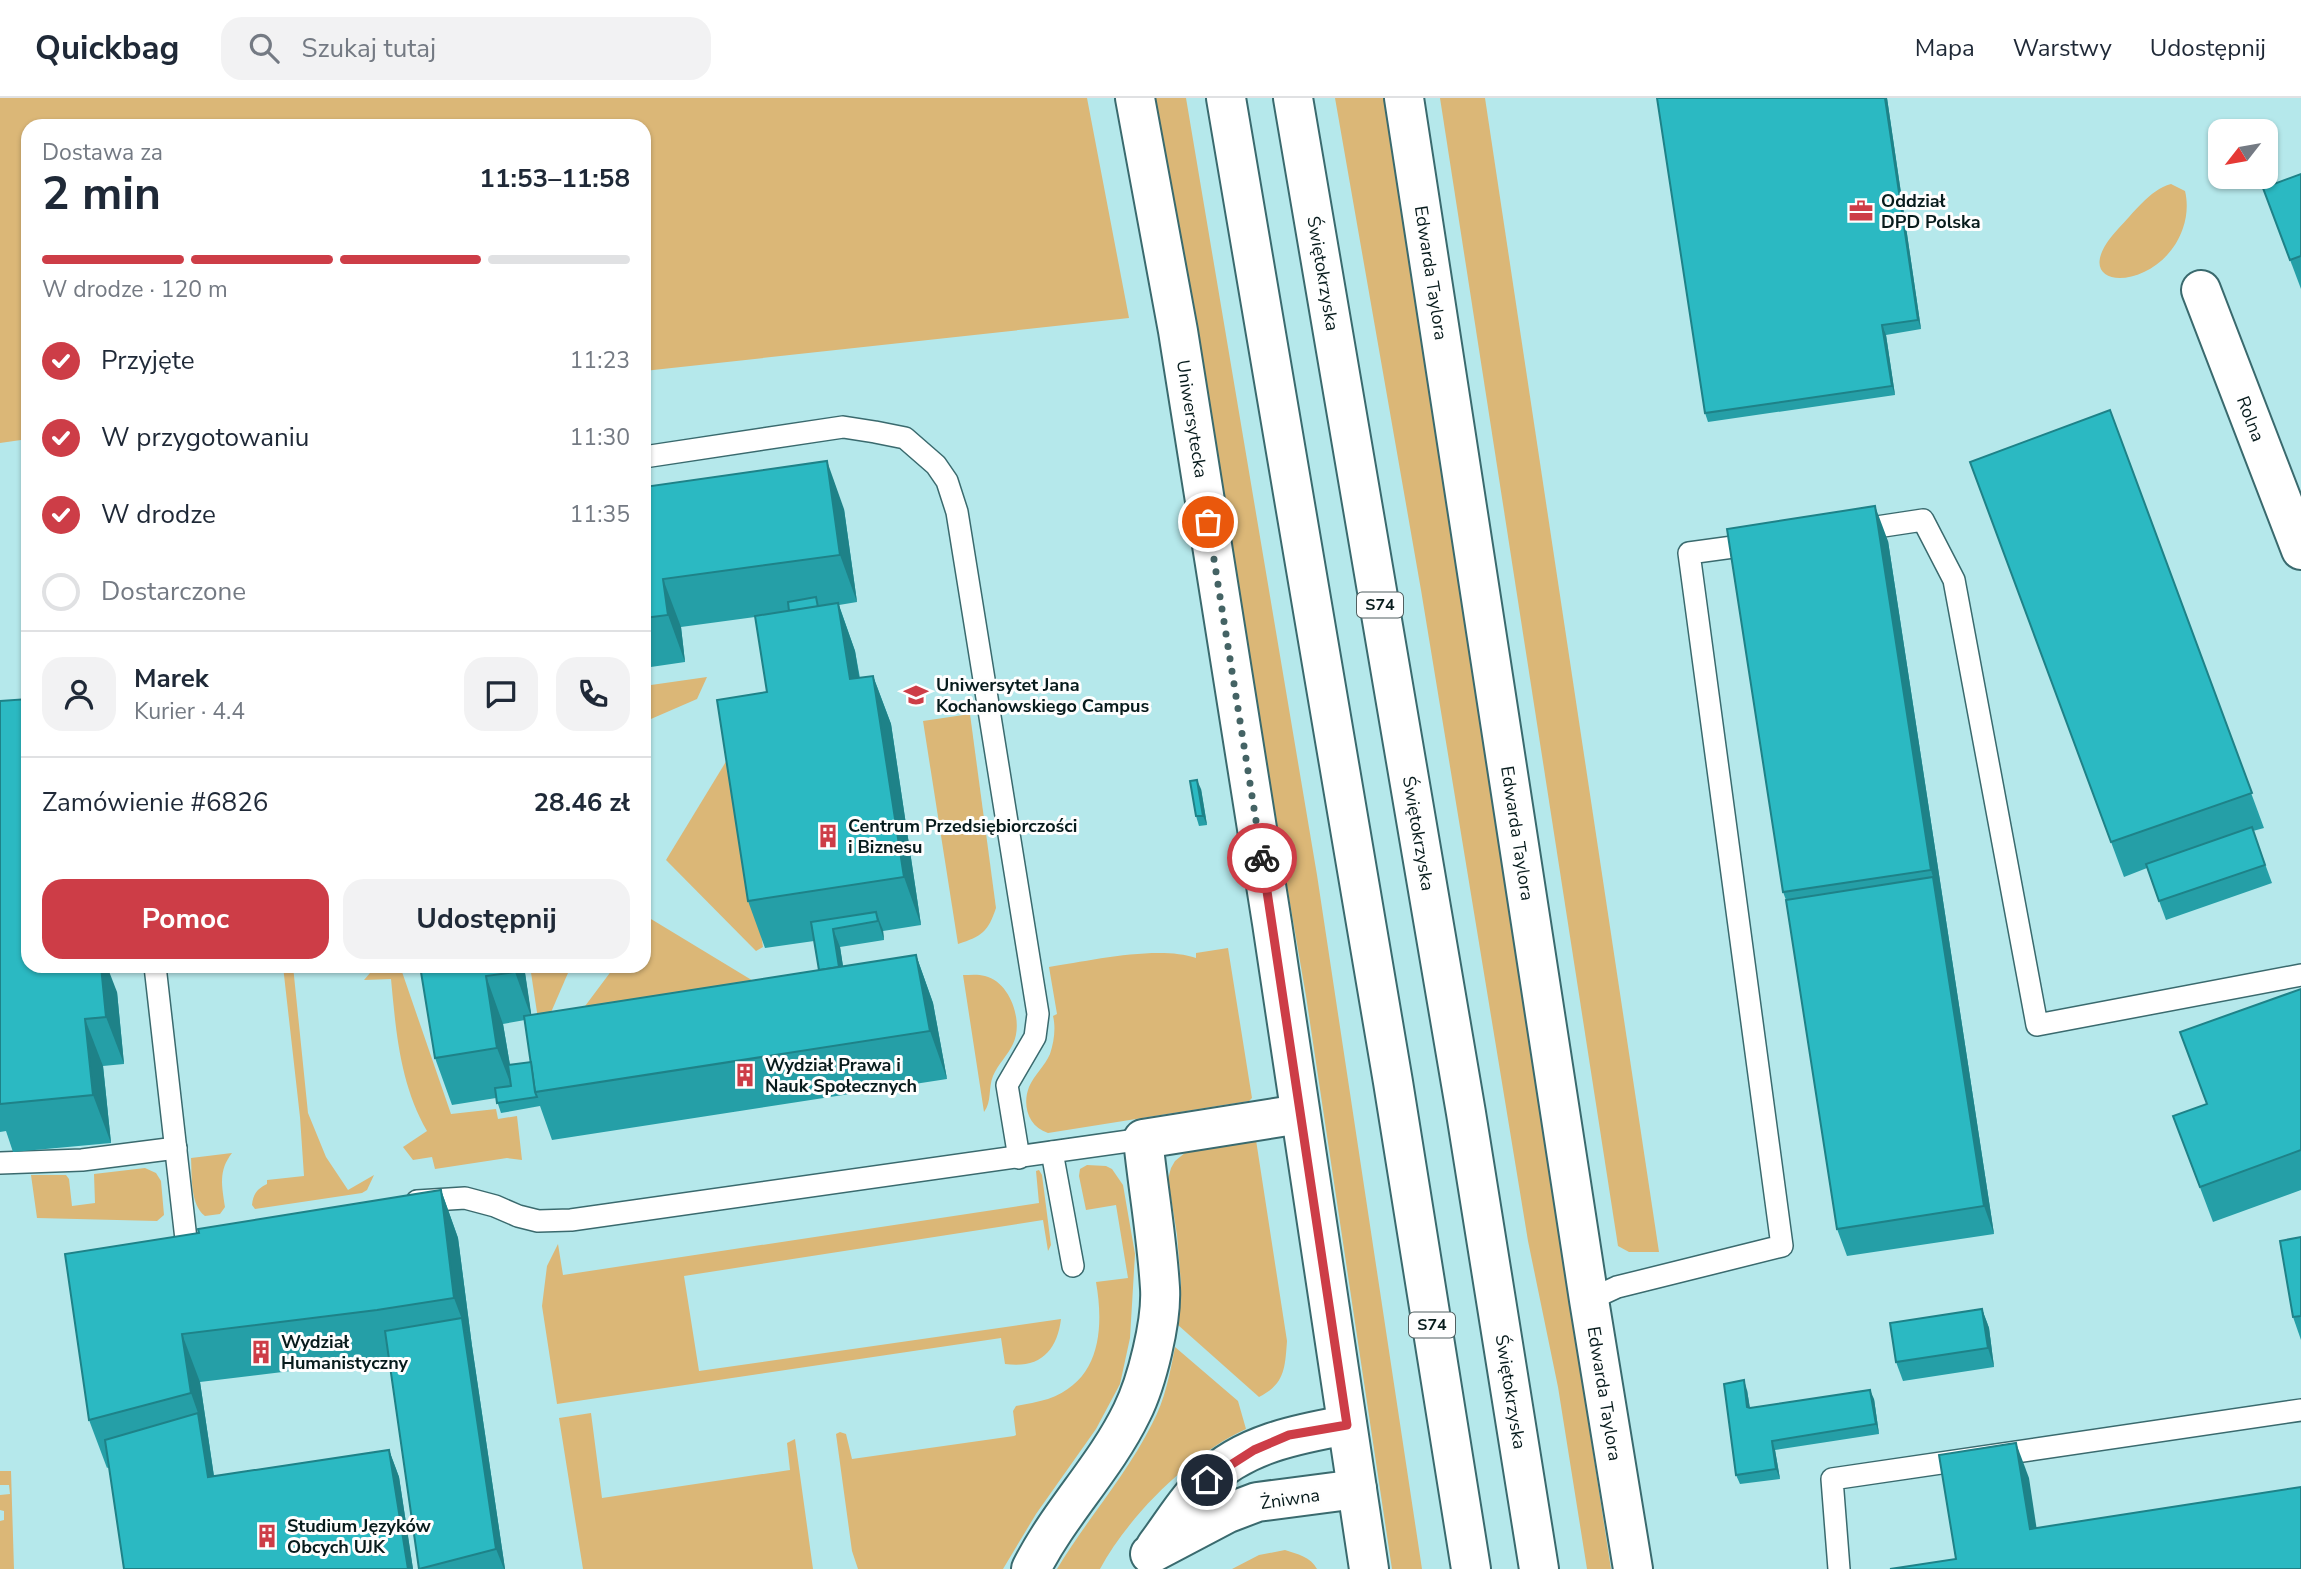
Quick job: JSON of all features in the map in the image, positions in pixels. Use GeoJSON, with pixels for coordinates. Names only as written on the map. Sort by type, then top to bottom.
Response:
{"type":"FeatureCollection","features":[{"type":"Feature","properties":{"kind":"main road","name":"Uniwersytecka"},"geometry":{"type":"LineString","coordinates":[[1135,98],[1178,331],[1369,1569]]}},
{"type":"Feature","properties":{"kind":"main road","name":"S74"},"geometry":{"type":"LineString","coordinates":[[1226,98],[1389,1055],[1471,1569]]}},
{"type":"Feature","properties":{"kind":"main road","name":"Świętokrzyska"},"geometry":{"type":"LineString","coordinates":[[1293,98],[1466,1113],[1539,1569]]}},
{"type":"Feature","properties":{"kind":"main road","name":"Edwarda Taylora"},"geometry":{"type":"LineString","coordinates":[[1405,98],[1589,1300],[1633,1569]]}},
{"type":"Feature","properties":{"kind":"main road","name":"Rolna"},"geometry":{"type":"LineString","coordinates":[[2201,290],[2301,550]]}},
{"type":"Feature","properties":{"kind":"main road"},"geometry":{"type":"LineString","coordinates":[[1031,1569],[1047,1538],[1097,1470],[1133,1411],[1154,1348],[1161,1290],[1143,1139],[1300,1114]]}},
{"type":"Feature","properties":{"kind":"main road","name":"Żniwna"},"geometry":{"type":"LineString","coordinates":[[1145,1562],[1207,1480],[1226,1466],[1289,1435],[1347,1425]]}},
{"type":"Feature","properties":{"kind":"main road","name":"Żniwna"},"geometry":{"type":"LineString","coordinates":[[1145,1562],[1228,1513],[1257,1502],[1357,1489]]}},
{"type":"Feature","properties":{"kind":"lane"},"geometry":{"type":"LineString","coordinates":[[651,456],[843,427],[905,438],[936,464],[947,481],[957,512],[1038,1014],[1035,1037],[1007,1085],[1019,1158]]}},
{"type":"Feature","properties":{"kind":"lane"},"geometry":{"type":"LineString","coordinates":[[1840,532],[1923,520],[1954,580],[2037,1025],[2301,975]]}},
{"type":"Feature","properties":{"kind":"lane"},"geometry":{"type":"LineString","coordinates":[[1589,1300],[1617,1287],[1782,1245],[1689,553],[1772,542]]}},
{"type":"Feature","properties":{"kind":"lane"},"geometry":{"type":"LineString","coordinates":[[156,973],[187,1248],[220,1237]]}},
{"type":"Feature","properties":{"kind":"lane"},"geometry":{"type":"LineString","coordinates":[[398,1203],[466,1198],[518,1216],[538,1220],[570,1220],[1143,1139]]}},
{"type":"Feature","properties":{"kind":"lane"},"geometry":{"type":"LineString","coordinates":[[0,1163],[82,1160],[176,1148]]}},
{"type":"Feature","properties":{"kind":"lane"},"geometry":{"type":"LineString","coordinates":[[1052,1153],[1073,1266]]}},
{"type":"Feature","properties":{"kind":"lane"},"geometry":{"type":"LineString","coordinates":[[1839,1569],[1832,1479],[2301,1410]]}},
{"type":"Feature","properties":{"kind":"shaded area"},"geometry":{"type":"Polygon","coordinates":[[[0,98],[1087,98],[1129,318],[651,370],[651,119],[21,119],[21,440],[0,443],[0,98]]]}},
{"type":"Feature","properties":{"kind":"shaded area"},"geometry":{"type":"Polygon","coordinates":[[[1151,98],[1186,98],[1317,875],[1422,1569],[1392,1569],[1306,996],[1151,98]]]}},
{"type":"Feature","properties":{"kind":"shaded area"},"geometry":{"type":"Polygon","coordinates":[[[1335,98],[1384,98],[1611,1569],[1587,1569],[1558,1387],[1528,1241],[1421,590],[1335,98]]]}},
{"type":"Feature","properties":{"kind":"shaded area"},"geometry":{"type":"Polygon","coordinates":[[[1440,98],[1485,98],[1659,1252],[1629,1252],[1618,1246],[1440,98]]]}},
{"type":"Feature","properties":{"kind":"shaded area"},"geometry":{"type":"Polygon","coordinates":[[[2171,184],[2185,191],[2187,205],[2183,228],[2171,250],[2155,266],[2137,275],[2120,278],[2106,275],[2100,266],[2103,250],[2118,229],[2156,191],[2171,184]]]}},
{"type":"Feature","properties":{"kind":"shaded area"},"geometry":{"type":"Polygon","coordinates":[[[707,677],[697,699],[651,719],[651,685],[707,677]]]}},
{"type":"Feature","properties":{"kind":"shaded area"},"geometry":{"type":"Polygon","coordinates":[[[970,714],[996,908],[983,932],[958,944],[923,721],[970,714]]]}},
{"type":"Feature","properties":{"kind":"shaded area"},"geometry":{"type":"Polygon","coordinates":[[[730,755],[734,757],[763,947],[756,951],[666,860],[730,755]]]}},
{"type":"Feature","properties":{"kind":"shaded area"},"geometry":{"type":"Polygon","coordinates":[[[651,919],[783,999],[544,1061],[610,973],[651,973],[651,919]]]}},
{"type":"Feature","properties":{"kind":"shaded area"},"geometry":{"type":"Polygon","coordinates":[[[1228,948],[1252,1098],[1249,1101],[1048,1133],[1031,1121],[1027,1094],[1050,1054],[1054,1035],[1053,1016],[1057,1014],[1049,967],[1143,954],[1180,954],[1196,958],[1196,953],[1228,948]]]}},
{"type":"Feature","properties":{"kind":"shaded area"},"geometry":{"type":"Polygon","coordinates":[[[284,973],[294,973],[308,1113],[326,1157],[348,1190],[374,1175],[367,1190],[362,1193],[255,1209],[252,1205],[255,1195],[267,1184],[267,1180],[304,1176],[284,973]]]}},
{"type":"Feature","properties":{"kind":"shaded area"},"geometry":{"type":"Polygon","coordinates":[[[370,973],[402,973],[451,1114],[496,1109],[498,1119],[517,1116],[522,1160],[507,1158],[435,1169],[432,1157],[413,1160],[403,1147],[427,1131],[405,1076],[397,1038],[391,979],[364,980],[370,973]]]}},
{"type":"Feature","properties":{"kind":"shaded area"},"geometry":{"type":"Polygon","coordinates":[[[531,973],[568,973],[549,1017],[538,1019],[531,973]]]}},
{"type":"Feature","properties":{"kind":"shaded area"},"geometry":{"type":"Polygon","coordinates":[[[963,975],[982,975],[994,980],[1008,994],[1016,1014],[1016,1035],[993,1076],[984,1112],[963,975]]]}},
{"type":"Feature","properties":{"kind":"shaded area"},"geometry":{"type":"Polygon","coordinates":[[[1256,1140],[1287,1341],[1279,1381],[1259,1397],[1178,1325],[1181,1284],[1168,1179],[1175,1161],[1186,1152],[1256,1140]]]}},
{"type":"Feature","properties":{"kind":"shaded area"},"geometry":{"type":"Polygon","coordinates":[[[232,1153],[223,1172],[225,1207],[220,1214],[205,1216],[194,1198],[191,1158],[232,1153]]]}},
{"type":"Feature","properties":{"kind":"shaded area"},"geometry":{"type":"Polygon","coordinates":[[[1087,1165],[1112,1169],[1123,1185],[1135,1254],[1130,1338],[1120,1384],[1096,1429],[1036,1514],[1003,1569],[858,1569],[852,1551],[836,1434],[846,1434],[852,1459],[1014,1436],[1013,1411],[1016,1406],[1048,1399],[1066,1391],[1079,1380],[1089,1366],[1098,1334],[1096,1282],[1128,1278],[1116,1205],[1086,1210],[1079,1176],[1080,1169],[1087,1165]]]}},
{"type":"Feature","properties":{"kind":"shaded area"},"geometry":{"type":"Polygon","coordinates":[[[145,1168],[156,1173],[161,1181],[164,1215],[157,1221],[37,1218],[31,1175],[66,1175],[69,1179],[72,1206],[95,1203],[94,1174],[145,1168]]]}},
{"type":"Feature","properties":{"kind":"shaded area"},"geometry":{"type":"Polygon","coordinates":[[[1039,1170],[1042,1175],[1051,1245],[1048,1251],[1043,1220],[684,1276],[699,1371],[1061,1319],[1051,1349],[1037,1360],[1028,1364],[1005,1364],[1001,1338],[557,1404],[542,1306],[547,1266],[558,1244],[563,1275],[1039,1203],[1036,1171],[1039,1170]]]}},
{"type":"Feature","properties":{"kind":"shaded area"},"geometry":{"type":"Polygon","coordinates":[[[1175,1347],[1238,1401],[1246,1429],[1204,1454],[1163,1488],[1127,1528],[1100,1569],[1057,1569],[1130,1462],[1157,1415],[1175,1347]]]}},
{"type":"Feature","properties":{"kind":"shaded area"},"geometry":{"type":"Polygon","coordinates":[[[591,1413],[602,1498],[790,1470],[787,1443],[795,1439],[813,1569],[583,1569],[559,1418],[591,1413]]]}},
{"type":"Feature","properties":{"kind":"shaded area"},"geometry":{"type":"Polygon","coordinates":[[[0,1471],[11,1471],[14,1569],[0,1569],[0,1521],[4,1520],[4,1511],[0,1510],[0,1495],[10,1494],[9,1485],[0,1485],[0,1471]]]}},
{"type":"Feature","properties":{"kind":"shaded area"},"geometry":{"type":"Polygon","coordinates":[[[1285,1550],[1307,1559],[1317,1569],[1232,1569],[1259,1555],[1285,1550]]]}},
{"type":"Feature","properties":{"kind":"building"},"geometry":{"type":"Polygon","coordinates":[[[1657,98],[1885,98],[1918,320],[1882,325],[1892,386],[1705,413],[1657,98]]]}},
{"type":"Feature","properties":{"kind":"building"},"geometry":{"type":"Polygon","coordinates":[[[2301,174],[2301,256],[2290,260],[2263,189],[2278,189],[2278,182],[2301,174]]]}},
{"type":"Feature","properties":{"kind":"building"},"geometry":{"type":"Polygon","coordinates":[[[2110,410],[2252,793],[2111,842],[1970,462],[2110,410]]]}},
{"type":"Feature","properties":{"kind":"building"},"geometry":{"type":"Polygon","coordinates":[[[827,461],[840,555],[663,579],[668,615],[651,617],[651,486],[827,461]]]}},
{"type":"Feature","properties":{"kind":"building"},"geometry":{"type":"Polygon","coordinates":[[[1875,506],[1931,870],[1783,892],[1727,529],[1875,506]]]}},
{"type":"Feature","properties":{"kind":"building"},"geometry":{"type":"Polygon","coordinates":[[[816,597],[818,607],[789,611],[788,602],[816,597]]]}},
{"type":"Feature","properties":{"kind":"building","name":"Centrum Przedsiębiorczości i Biznesu"},"geometry":{"type":"Polygon","coordinates":[[[838,603],[850,679],[873,676],[904,877],[748,901],[717,700],[767,692],[755,616],[838,603]]]}},
{"type":"Feature","properties":{"kind":"building"},"geometry":{"type":"Polygon","coordinates":[[[21,700],[21,973],[102,973],[106,1017],[85,1019],[93,1095],[0,1104],[0,701],[21,700]]]}},
{"type":"Feature","properties":{"kind":"building"},"geometry":{"type":"Polygon","coordinates":[[[1197,780],[1203,816],[1196,816],[1190,781],[1197,780]]]}},
{"type":"Feature","properties":{"kind":"building"},"geometry":{"type":"Polygon","coordinates":[[[2252,827],[2265,865],[2159,901],[2146,864],[2252,827]]]}},
{"type":"Feature","properties":{"kind":"building"},"geometry":{"type":"Polygon","coordinates":[[[1933,877],[1984,1206],[1837,1229],[1786,900],[1933,877]]]}},
{"type":"Feature","properties":{"kind":"building"},"geometry":{"type":"Polygon","coordinates":[[[876,912],[878,921],[833,929],[839,967],[819,970],[811,922],[876,912]]]}},
{"type":"Feature","properties":{"kind":"building"},"geometry":{"type":"Polygon","coordinates":[[[916,955],[930,1031],[535,1092],[524,1016],[916,955]]]}},
{"type":"Feature","properties":{"kind":"building"},"geometry":{"type":"Polygon","coordinates":[[[421,973],[508,973],[486,976],[497,1048],[435,1058],[421,973]]]}},
{"type":"Feature","properties":{"kind":"building"},"geometry":{"type":"Polygon","coordinates":[[[2301,989],[2301,1150],[2200,1187],[2173,1116],[2207,1104],[2180,1032],[2301,989]]]}},
{"type":"Feature","properties":{"kind":"building"},"geometry":{"type":"Polygon","coordinates":[[[531,1062],[537,1097],[497,1103],[495,1088],[511,1086],[508,1065],[531,1062]]]}},
{"type":"Feature","properties":{"kind":"building"},"geometry":{"type":"Polygon","coordinates":[[[441,1190],[454,1298],[182,1334],[191,1393],[89,1420],[65,1254],[199,1233],[198,1229],[441,1190]]]}},
{"type":"Feature","properties":{"kind":"building"},"geometry":{"type":"Polygon","coordinates":[[[2301,1237],[2301,1316],[2293,1317],[2280,1241],[2301,1237]]]}},
{"type":"Feature","properties":{"kind":"building"},"geometry":{"type":"Polygon","coordinates":[[[1982,1309],[1988,1348],[1896,1362],[1890,1323],[1982,1309]]]}},
{"type":"Feature","properties":{"kind":"building"},"geometry":{"type":"Polygon","coordinates":[[[462,1318],[496,1549],[419,1569],[385,1331],[462,1318]]]}},
{"type":"Feature","properties":{"kind":"building"},"geometry":{"type":"Polygon","coordinates":[[[1744,1380],[1747,1407],[1750,1408],[1870,1390],[1876,1424],[1772,1441],[1776,1469],[1736,1475],[1724,1384],[1744,1380]]]}},
{"type":"Feature","properties":{"kind":"building","name":"Studium Języków Obcych UJK"},"geometry":{"type":"Polygon","coordinates":[[[198,1413],[208,1477],[389,1450],[408,1569],[124,1569],[105,1440],[198,1413]]]}},
{"type":"Feature","properties":{"kind":"building"},"geometry":{"type":"Polygon","coordinates":[[[2016,1443],[2030,1529],[2301,1487],[2301,1569],[1890,1569],[1956,1559],[1939,1455],[2016,1443]]]}},
{"type":"Feature","properties":{"kind":"way so far"},"geometry":{"type":"LineString","coordinates":[[1208,522],[1262,858]]}},
{"type":"Feature","properties":{"kind":"place","name":"Oddział DPD Polska"},"geometry":{"type":"Point","coordinates":[1861,211]}},
{"type":"Feature","properties":{"kind":"place","name":"Uniwersytet Jana Kochanowskiego Campus"},"geometry":{"type":"Point","coordinates":[916,695]}},
{"type":"Feature","properties":{"kind":"place","name":"Centrum Przedsiębiorczości i Biznesu"},"geometry":{"type":"Point","coordinates":[828,836]}},
{"type":"Feature","properties":{"kind":"place","name":"Wydział Prawa i Nauk Społecznych"},"geometry":{"type":"Point","coordinates":[745,1075]}},
{"type":"Feature","properties":{"kind":"place","name":"Wydział Humanistyczny"},"geometry":{"type":"Point","coordinates":[261,1352]}},
{"type":"Feature","properties":{"kind":"place","name":"Studium Języków Obcych UJK"},"geometry":{"type":"Point","coordinates":[267,1536]}},
{"type":"Feature","properties":{"kind":"route"},"geometry":{"type":"LineString","coordinates":[[1207,1480],[1254,1450],[1289,1435],[1347,1425],[1262,858]]}}]}
